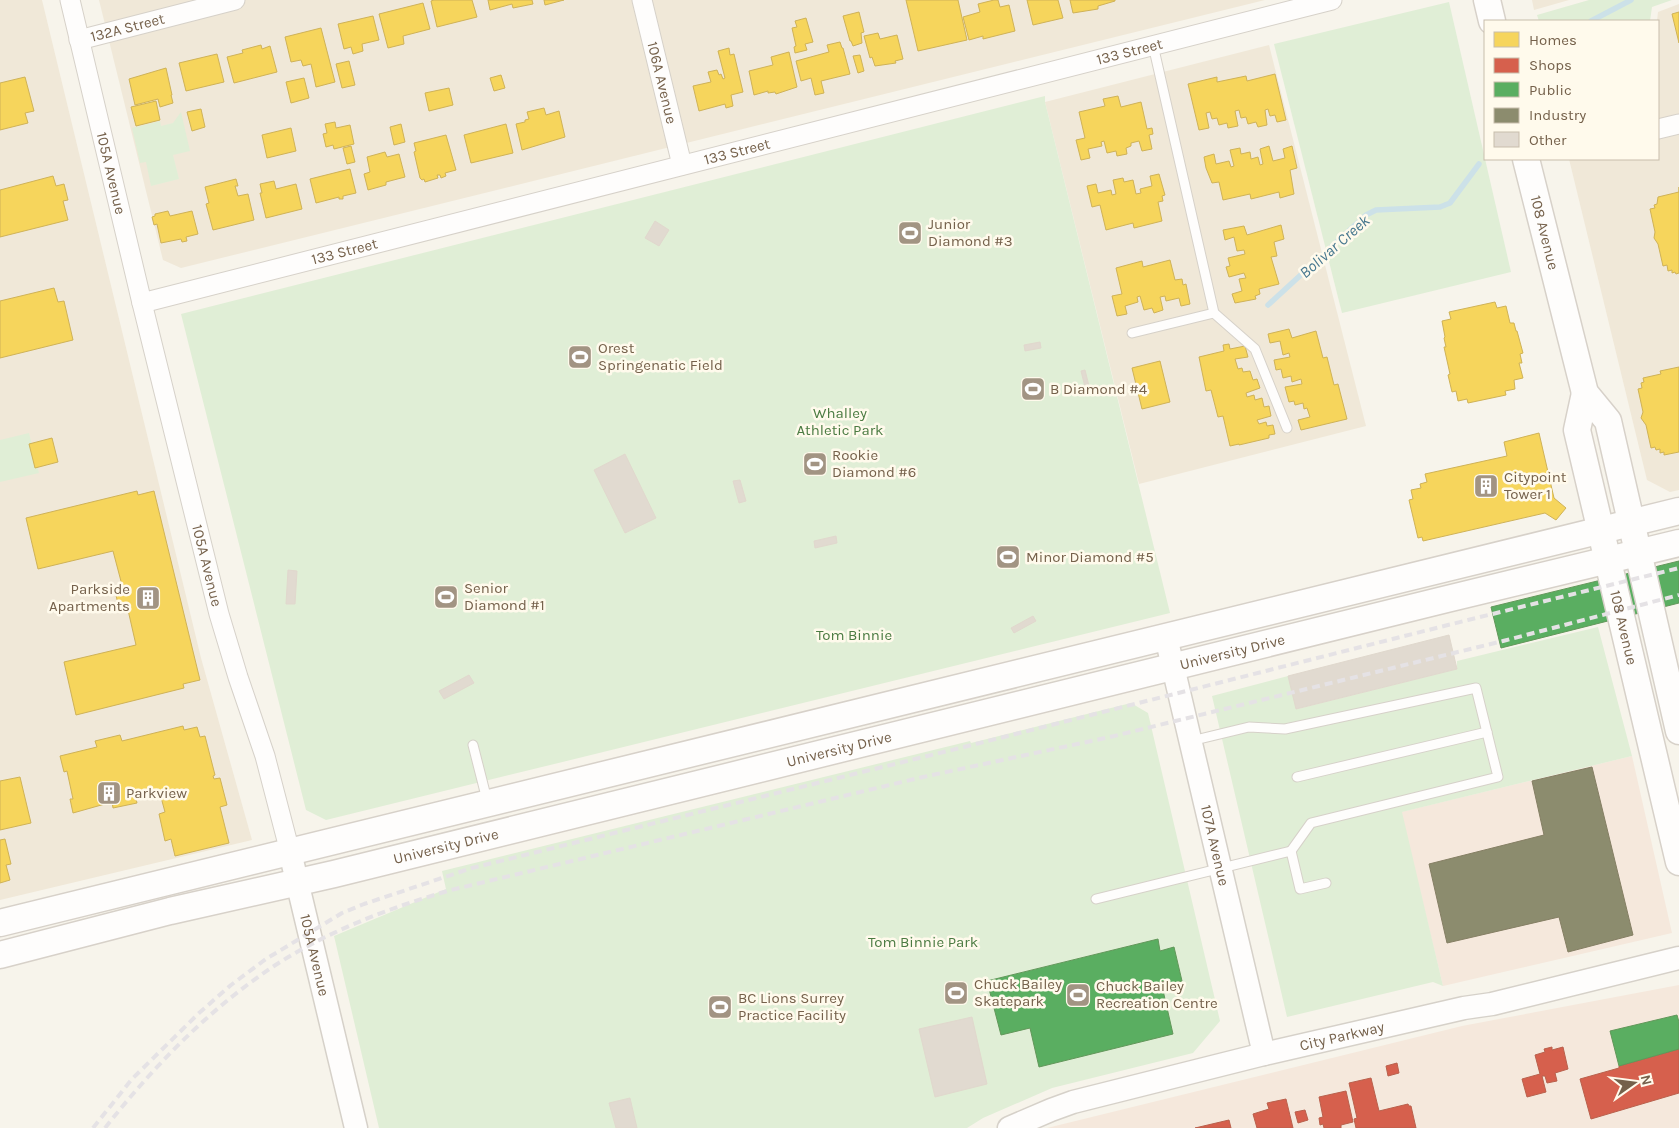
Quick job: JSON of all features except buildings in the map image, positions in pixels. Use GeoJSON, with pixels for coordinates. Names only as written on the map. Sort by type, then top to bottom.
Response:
{"type":"FeatureCollection","features":[{"type":"Feature","properties":{"kind":"main road"},"geometry":{"type":"LineString","coordinates":[[1487,0],[1492,20]]}},
{"type":"Feature","properties":{"kind":"main road","name":"108 Avenue"},"geometry":{"type":"LineString","coordinates":[[1530,160],[1585,393],[1577,430],[1679,862]]}},
{"type":"Feature","properties":{"kind":"main road","name":"108 Avenue"},"geometry":{"type":"LineString","coordinates":[[1585,393],[1608,421],[1679,731]]}},
{"type":"Feature","properties":{"kind":"main road","name":"University Drive"},"geometry":{"type":"LineString","coordinates":[[0,923],[1679,512]]}},
{"type":"Feature","properties":{"kind":"main road","name":"University Drive"},"geometry":{"type":"LineString","coordinates":[[0,955],[1679,543]]}},
{"type":"Feature","properties":{"kind":"street","name":"105A Avenue"},"geometry":{"type":"LineString","coordinates":[[70,0],[219,614],[265,756],[356,1128]]}},
{"type":"Feature","properties":{"kind":"street","name":"132A Street"},"geometry":{"type":"LineString","coordinates":[[80,40],[235,0]]}},
{"type":"Feature","properties":{"kind":"street","name":"106A Avenue"},"geometry":{"type":"LineString","coordinates":[[642,0],[682,165]]}},
{"type":"Feature","properties":{"kind":"street","name":"133 Street"},"geometry":{"type":"LineString","coordinates":[[142,303],[1332,0]]}},
{"type":"Feature","properties":{"kind":"street"},"geometry":{"type":"LineString","coordinates":[[1659,129],[1679,124]]}},
{"type":"Feature","properties":{"kind":"street","name":"107A Avenue"},"geometry":{"type":"LineString","coordinates":[[1166,637],[1264,1054]]}},
{"type":"Feature","properties":{"kind":"street","name":"City Parkway"},"geometry":{"type":"LineString","coordinates":[[1009,1128],[1074,1102],[1264,1054],[1464,1008],[1492,1004],[1679,958]]}},
{"type":"Feature","properties":{"kind":"lane"},"geometry":{"type":"LineString","coordinates":[[1153,45],[1214,313],[1255,349],[1288,428]]}},
{"type":"Feature","properties":{"kind":"lane"},"geometry":{"type":"LineString","coordinates":[[1132,333],[1214,313]]}},
{"type":"Feature","properties":{"kind":"lane"},"geometry":{"type":"LineString","coordinates":[[1096,899],[1291,851],[1311,823],[1498,777],[1476,688],[1285,729],[1249,727],[1191,741]]}},
{"type":"Feature","properties":{"kind":"lane"},"geometry":{"type":"LineString","coordinates":[[1297,777],[1487,732]]}},
{"type":"Feature","properties":{"kind":"lane"},"geometry":{"type":"LineString","coordinates":[[474,745],[487,803]]}},
{"type":"Feature","properties":{"kind":"lane"},"geometry":{"type":"LineString","coordinates":[[1291,851],[1300,889],[1326,883]]}},
{"type":"Feature","properties":{"kind":"shaded area"},"geometry":{"type":"Polygon","coordinates":[[[0,0],[42,0],[201,658],[252,840],[0,900],[0,0]]]}},
{"type":"Feature","properties":{"kind":"shaded area"},"geometry":{"type":"Polygon","coordinates":[[[99,0],[1265,0],[181,268],[163,260],[99,0]]]}},
{"type":"Feature","properties":{"kind":"shaded area"},"geometry":{"type":"Polygon","coordinates":[[[1532,0],[1569,0],[1534,10],[1532,0]]]}},
{"type":"Feature","properties":{"kind":"shaded area"},"geometry":{"type":"Polygon","coordinates":[[[1679,4],[1679,490],[1670,492],[1647,480],[1569,160],[1659,160],[1658,12],[1679,4]]]}},
{"type":"Feature","properties":{"kind":"shaded area"},"geometry":{"type":"Polygon","coordinates":[[[1269,45],[1366,426],[1139,484],[1045,102],[1269,45]]]}},
{"type":"Feature","properties":{"kind":"shaded area"},"geometry":{"type":"Polygon","coordinates":[[[1632,756],[1672,933],[1443,986],[1401,812],[1632,756]]]}},
{"type":"Feature","properties":{"kind":"shaded area"},"geometry":{"type":"Polygon","coordinates":[[[1679,985],[1679,1128],[1047,1128],[1462,1026],[1679,985]]]}},
{"type":"Feature","properties":{"kind":"green space"},"geometry":{"type":"Polygon","coordinates":[[[1589,0],[1672,0],[1652,7],[1650,20],[1539,20],[1537,15],[1589,0]]]}},
{"type":"Feature","properties":{"kind":"green space"},"geometry":{"type":"Polygon","coordinates":[[[1449,2],[1511,272],[1342,313],[1274,44],[1449,2]]]}},
{"type":"Feature","properties":{"kind":"green space","name":"Whalley Athletic Park"},"geometry":{"type":"Polygon","coordinates":[[[1045,96],[1170,613],[326,820],[306,810],[181,314],[1045,96]]]}},
{"type":"Feature","properties":{"kind":"green space"},"geometry":{"type":"Polygon","coordinates":[[[181,112],[190,151],[173,155],[179,179],[151,186],[146,162],[140,163],[132,128],[160,121],[161,126],[173,123],[181,112]]]}},
{"type":"Feature","properties":{"kind":"green space"},"geometry":{"type":"Polygon","coordinates":[[[29,433],[39,473],[0,482],[0,440],[29,433]]]}},
{"type":"Feature","properties":{"kind":"green space"},"geometry":{"type":"Polygon","coordinates":[[[1598,627],[1632,756],[1402,812],[1443,986],[1433,982],[1287,1017],[1212,696],[1288,676],[1297,709],[1457,669],[1457,661],[1598,627]]]}},
{"type":"Feature","properties":{"kind":"green space","name":"Tom Binnie Park"},"geometry":{"type":"Polygon","coordinates":[[[1131,703],[1148,713],[1220,1021],[1193,1053],[1052,1088],[983,1118],[967,1128],[379,1128],[334,936],[446,889],[442,871],[1131,703]]]}},
{"type":"Feature","properties":{"kind":"waterway","name":"Bolivar Creek"},"geometry":{"type":"LineString","coordinates":[[1593,20],[1631,0]]}},
{"type":"Feature","properties":{"kind":"waterway","name":"Bolivar Creek"},"geometry":{"type":"LineString","coordinates":[[1268,305],[1366,215],[1376,210],[1440,207],[1450,203],[1479,164]]}},
{"type":"Feature","properties":{"kind":"railway"},"geometry":{"type":"LineString","coordinates":[[93,1128],[132,1079],[199,1013],[231,985],[266,959],[342,913],[364,904],[472,868],[1679,568]]}},
{"type":"Feature","properties":{"kind":"railway"},"geometry":{"type":"LineString","coordinates":[[105,1128],[162,1061],[205,1020],[250,983],[295,953],[337,931],[405,905],[451,890],[923,777],[1110,737],[1503,641],[1679,595]]}},
{"type":"Feature","properties":{"kind":"place","name":"Junior Diamond #3"},"geometry":{"type":"Point","coordinates":[910,233]}},
{"type":"Feature","properties":{"kind":"place","name":"Orest Springenatic Field"},"geometry":{"type":"Point","coordinates":[580,357]}},
{"type":"Feature","properties":{"kind":"place","name":"B Diamond #4"},"geometry":{"type":"Point","coordinates":[1033,389]}},
{"type":"Feature","properties":{"kind":"place","name":"Rookie Diamond #6"},"geometry":{"type":"Point","coordinates":[815,464]}},
{"type":"Feature","properties":{"kind":"place","name":"Citypoint Tower 1"},"geometry":{"type":"Point","coordinates":[1486,486]}},
{"type":"Feature","properties":{"kind":"place","name":"Minor Diamond #5"},"geometry":{"type":"Point","coordinates":[1008,557]}},
{"type":"Feature","properties":{"kind":"place","name":"Senior Diamond #1"},"geometry":{"type":"Point","coordinates":[446,597]}},
{"type":"Feature","properties":{"kind":"place","name":"Parkside Apartments"},"geometry":{"type":"Point","coordinates":[148,598]}},
{"type":"Feature","properties":{"kind":"place","name":"Parkview"},"geometry":{"type":"Point","coordinates":[109,793]}},
{"type":"Feature","properties":{"kind":"place","name":"Chuck Bailey Skatepark"},"geometry":{"type":"Point","coordinates":[956,993]}},
{"type":"Feature","properties":{"kind":"place","name":"Chuck Bailey Recreation Centre"},"geometry":{"type":"Point","coordinates":[1078,995]}},
{"type":"Feature","properties":{"kind":"place","name":"BC Lions Surrey Practice Facility"},"geometry":{"type":"Point","coordinates":[720,1007]}},
{"type":"Feature","properties":{"kind":"park label","name":"Tom Binnie"},"geometry":{"type":"Point","coordinates":[854,635]}}]}
